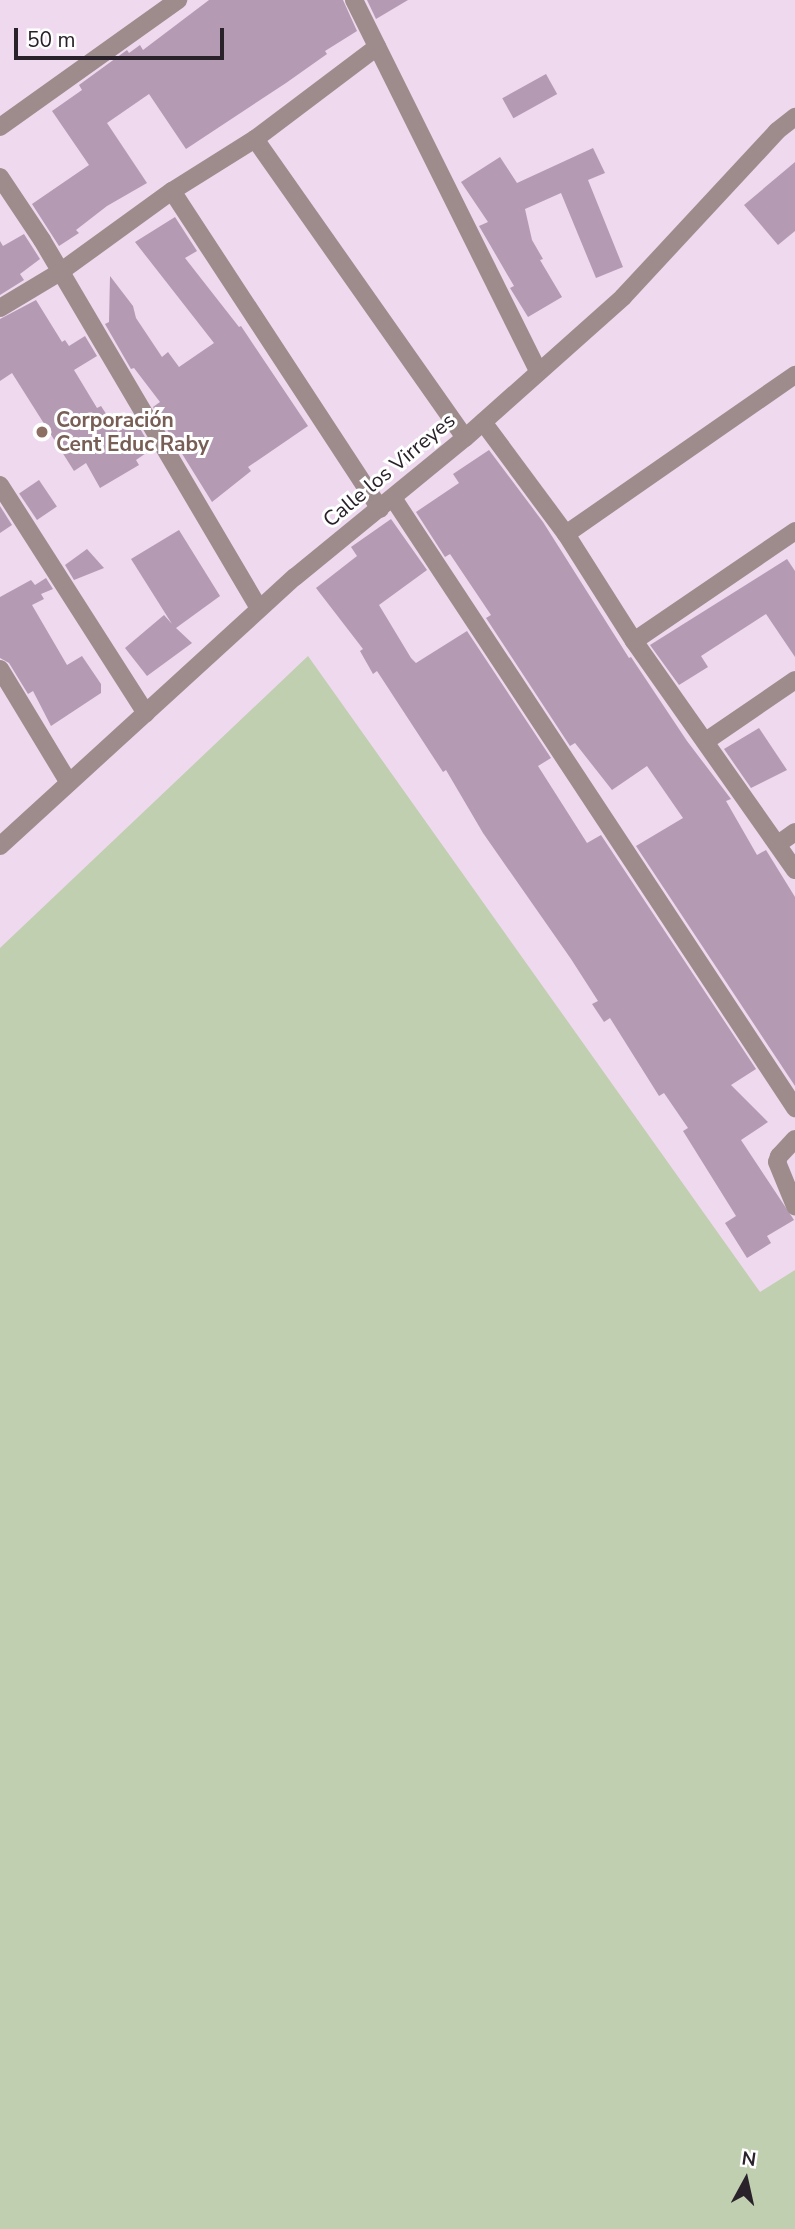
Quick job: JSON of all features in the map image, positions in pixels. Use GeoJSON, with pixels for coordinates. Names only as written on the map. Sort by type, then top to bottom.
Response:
{"type":"FeatureCollection","features":[{"type":"Feature","properties":{"kind":"street"},"geometry":{"type":"LineString","coordinates":[[0,127],[178,0]]}},
{"type":"Feature","properties":{"kind":"street"},"geometry":{"type":"LineString","coordinates":[[354,0],[538,372]]}},
{"type":"Feature","properties":{"kind":"street"},"geometry":{"type":"LineString","coordinates":[[0,308],[60,272],[172,191],[255,139],[377,47]]}},
{"type":"Feature","properties":{"kind":"street","name":"Calle los Virreyes"},"geometry":{"type":"LineString","coordinates":[[0,846],[259,609],[465,438],[622,297],[777,131],[795,117]]}},
{"type":"Feature","properties":{"kind":"street"},"geometry":{"type":"LineString","coordinates":[[255,139],[465,438]]}},
{"type":"Feature","properties":{"kind":"street"},"geometry":{"type":"LineString","coordinates":[[0,177],[60,272],[259,609]]}},
{"type":"Feature","properties":{"kind":"street"},"geometry":{"type":"LineString","coordinates":[[172,191],[795,1108]]}},
{"type":"Feature","properties":{"kind":"street"},"geometry":{"type":"LineString","coordinates":[[565,534],[795,375]]}},
{"type":"Feature","properties":{"kind":"street"},"geometry":{"type":"LineString","coordinates":[[483,422],[565,534],[634,641],[795,870]]}},
{"type":"Feature","properties":{"kind":"street"},"geometry":{"type":"LineString","coordinates":[[0,485],[146,713]]}},
{"type":"Feature","properties":{"kind":"street"},"geometry":{"type":"LineString","coordinates":[[634,641],[795,531]]}},
{"type":"Feature","properties":{"kind":"street"},"geometry":{"type":"LineString","coordinates":[[0,669],[69,783]]}},
{"type":"Feature","properties":{"kind":"street"},"geometry":{"type":"LineString","coordinates":[[706,741],[795,680]]}},
{"type":"Feature","properties":{"kind":"street"},"geometry":{"type":"LineString","coordinates":[[778,844],[795,832]]}},
{"type":"Feature","properties":{"kind":"street"},"geometry":{"type":"LineString","coordinates":[[795,1139],[779,1156],[778,1162],[795,1206]]}},
{"type":"Feature","properties":{"kind":"green space"},"geometry":{"type":"Polygon","coordinates":[[[308,656],[760,1292],[795,1270],[795,2229],[0,2229],[0,948],[308,656]]]}},
{"type":"Feature","properties":{"kind":"building"},"geometry":{"type":"Polygon","coordinates":[[[209,0],[343,0],[357,31],[325,51],[327,54],[286,83],[186,149],[149,94],[107,123],[147,183],[107,206],[76,230],[79,233],[59,246],[32,204],[89,165],[52,111],[82,90],[79,85],[127,50],[129,53],[140,45],[143,50],[209,0]]]}},
{"type":"Feature","properties":{"kind":"building"},"geometry":{"type":"Polygon","coordinates":[[[367,0],[408,0],[376,19],[367,0]]]}},
{"type":"Feature","properties":{"kind":"building"},"geometry":{"type":"Polygon","coordinates":[[[546,74],[557,94],[513,118],[502,98],[546,74]]]}},
{"type":"Feature","properties":{"kind":"building"},"geometry":{"type":"Polygon","coordinates":[[[593,148],[605,173],[588,180],[623,267],[596,278],[561,193],[525,209],[532,240],[543,259],[540,260],[562,297],[528,317],[510,288],[514,286],[479,226],[488,222],[461,182],[500,157],[517,183],[593,148]]]}},
{"type":"Feature","properties":{"kind":"building"},"geometry":{"type":"Polygon","coordinates":[[[795,162],[795,231],[778,245],[744,205],[795,162]]]}},
{"type":"Feature","properties":{"kind":"building"},"geometry":{"type":"Polygon","coordinates":[[[175,217],[197,251],[185,258],[239,327],[241,326],[308,426],[248,467],[251,471],[212,502],[153,407],[160,402],[134,368],[131,369],[105,324],[109,322],[110,276],[133,306],[136,318],[162,357],[168,352],[179,367],[214,343],[135,242],[175,217]]]}},
{"type":"Feature","properties":{"kind":"building"},"geometry":{"type":"Polygon","coordinates":[[[24,234],[40,259],[20,274],[24,280],[0,295],[0,241],[3,246],[24,234]]]}},
{"type":"Feature","properties":{"kind":"building"},"geometry":{"type":"Polygon","coordinates":[[[36,300],[62,342],[65,340],[69,346],[85,336],[97,356],[74,370],[97,408],[101,406],[118,432],[135,420],[152,449],[136,460],[139,465],[100,488],[86,463],[74,471],[12,373],[0,381],[0,319],[36,300]]]}},
{"type":"Feature","properties":{"kind":"building"},"geometry":{"type":"Polygon","coordinates":[[[489,450],[543,522],[629,658],[631,657],[687,741],[731,799],[726,801],[757,855],[766,850],[795,897],[795,1086],[636,846],[683,818],[647,766],[612,790],[575,743],[570,746],[486,618],[491,615],[450,554],[445,557],[416,512],[459,483],[453,474],[489,450]]]}},
{"type":"Feature","properties":{"kind":"building"},"geometry":{"type":"Polygon","coordinates":[[[39,480],[57,507],[37,520],[19,493],[39,480]]]}},
{"type":"Feature","properties":{"kind":"building"},"geometry":{"type":"Polygon","coordinates":[[[0,506],[12,525],[0,533],[0,506]]]}},
{"type":"Feature","properties":{"kind":"building"},"geometry":{"type":"Polygon","coordinates":[[[391,519],[427,570],[379,605],[411,658],[416,663],[467,631],[551,758],[538,766],[587,843],[601,835],[756,1069],[731,1085],[768,1122],[741,1140],[794,1220],[767,1236],[771,1243],[747,1258],[725,1223],[736,1216],[683,1131],[688,1128],[664,1093],[659,1096],[610,1018],[604,1022],[592,1004],[598,1001],[483,833],[446,770],[443,772],[377,671],[373,674],[360,651],[363,649],[316,588],[357,556],[351,547],[391,519]]]}},
{"type":"Feature","properties":{"kind":"building"},"geometry":{"type":"Polygon","coordinates":[[[179,530],[220,596],[176,628],[192,643],[147,676],[125,648],[164,615],[172,624],[131,559],[179,530]]]}},
{"type":"Feature","properties":{"kind":"building"},"geometry":{"type":"Polygon","coordinates":[[[87,549],[104,568],[74,580],[65,565],[87,549]]]}},
{"type":"Feature","properties":{"kind":"building"},"geometry":{"type":"Polygon","coordinates":[[[787,559],[795,571],[795,657],[766,614],[701,656],[708,667],[679,685],[650,645],[787,559]]]}},
{"type":"Feature","properties":{"kind":"building"},"geometry":{"type":"Polygon","coordinates":[[[46,578],[53,589],[41,594],[44,599],[32,605],[67,665],[82,656],[101,684],[101,693],[51,726],[33,691],[28,694],[9,663],[0,658],[0,597],[31,580],[35,585],[46,578]]]}},
{"type":"Feature","properties":{"kind":"building"},"geometry":{"type":"Polygon","coordinates":[[[759,728],[787,770],[751,788],[724,749],[759,728]]]}},
{"type":"Feature","properties":{"kind":"place","name":"Corporación Cent Educ Raby"},"geometry":{"type":"Point","coordinates":[42,432]}}]}
